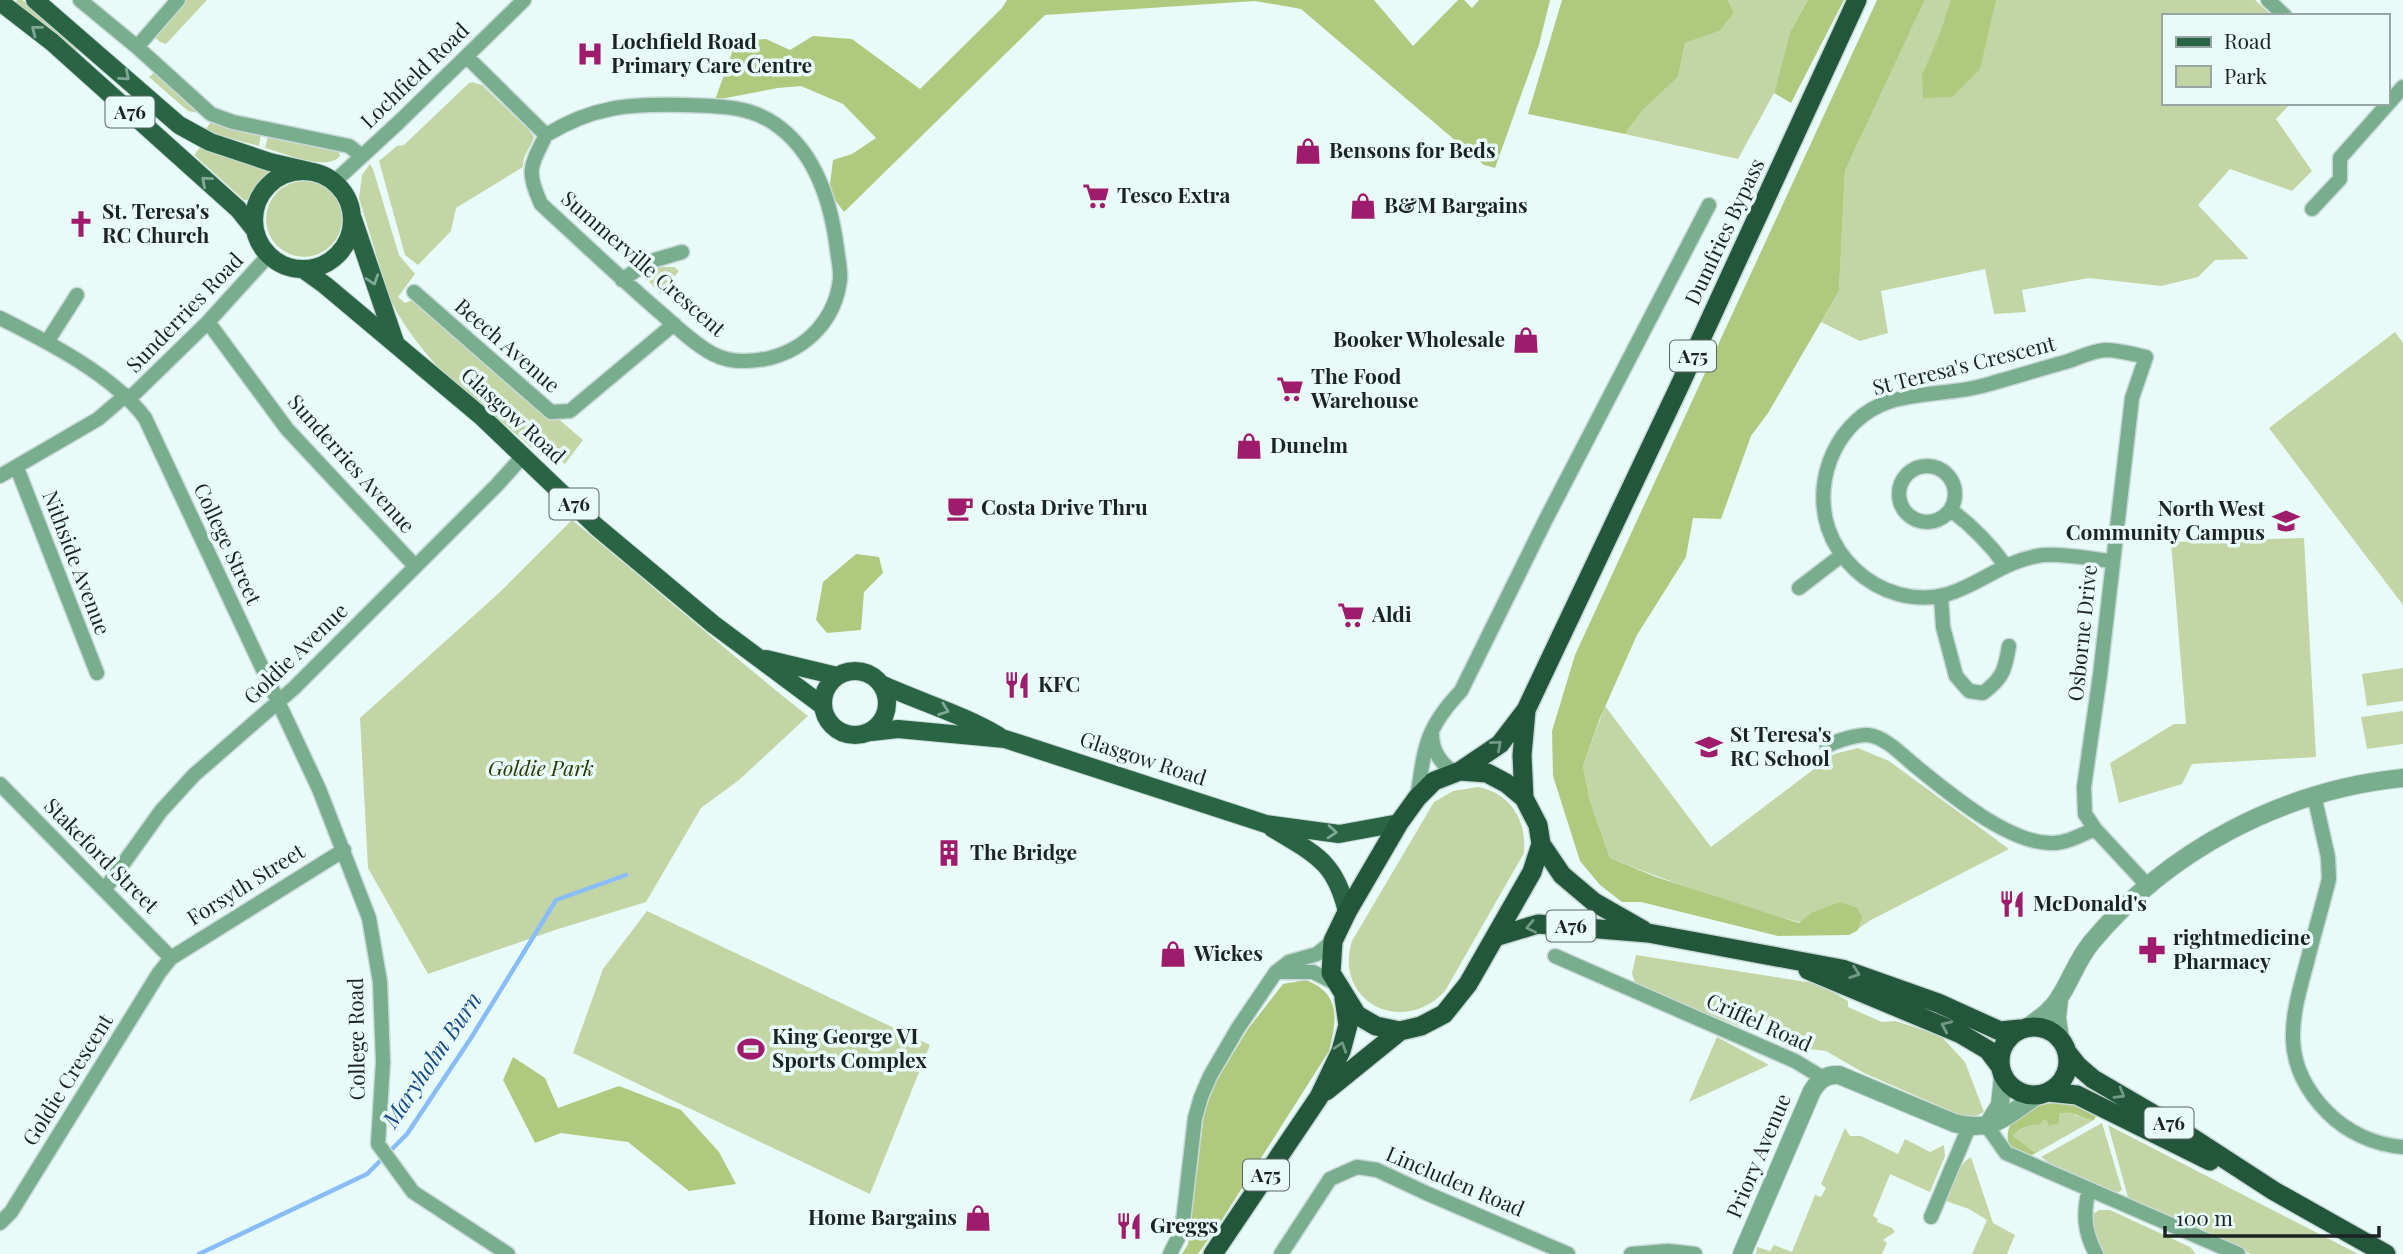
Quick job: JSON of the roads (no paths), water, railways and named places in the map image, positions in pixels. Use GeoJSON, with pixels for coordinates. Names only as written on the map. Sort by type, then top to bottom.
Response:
{"type":"FeatureCollection","features":[{"type":"Feature","properties":{"kind":"highway","name":"Dumfries Bypass"},"geometry":{"type":"LineString","coordinates":[[1457,772],[1500,744],[1526,710],[1679,387],[1857,0]]}},
{"type":"Feature","properties":{"kind":"highway","name":"Dumfries Bypass"},"geometry":{"type":"LineString","coordinates":[[1524,798],[1522,755],[1526,710]]}},
{"type":"Feature","properties":{"kind":"highway","name":"A75"},"geometry":{"type":"LineString","coordinates":[[1213,1254],[1320,1097],[1341,1051],[1348,1025],[1340,989],[1331,973],[1334,941],[1347,912],[1399,824],[1417,798],[1434,781],[1457,772],[1488,773],[1524,798],[1538,825],[1541,844],[1532,872],[1468,985],[1444,1014],[1421,1026],[1399,1031],[1320,1097]]}},
{"type":"Feature","properties":{"kind":"highway","name":"A76"},"geometry":{"type":"LineString","coordinates":[[1541,844],[1562,875],[1594,902],[1648,933]]}},
{"type":"Feature","properties":{"kind":"highway","name":"A76"},"geometry":{"type":"LineString","coordinates":[[1495,937],[1538,924],[1648,933],[1842,969],[1938,1003],[2000,1031],[2040,1027],[2051,1031],[2078,1066],[2093,1079],[2177,1128],[2274,1191],[2386,1254]]}},
{"type":"Feature","properties":{"kind":"highway","name":"A76"},"geometry":{"type":"LineString","coordinates":[[1788,960],[1952,1029],[1988,1050],[2010,1086],[2019,1092],[2077,1096],[2274,1191]]}},
{"type":"Feature","properties":{"kind":"highway"},"geometry":{"type":"LineString","coordinates":[[1340,989],[1357,1015],[1376,1026],[1399,1031]]}},
{"type":"Feature","properties":{"kind":"highway"},"geometry":{"type":"LineString","coordinates":[[2001,1071],[2000,1054],[2004,1043],[2024,1028]]}},
{"type":"Feature","properties":{"kind":"highway"},"geometry":{"type":"LineString","coordinates":[[2043,1094],[2057,1086],[2064,1077],[2068,1060],[2064,1045]]}},
{"type":"Feature","properties":{"kind":"main road","name":"A76"},"geometry":{"type":"LineString","coordinates":[[36,0],[179,125],[210,142],[270,162],[322,175],[343,191],[352,216]]}},
{"type":"Feature","properties":{"kind":"main road","name":"A76"},"geometry":{"type":"LineString","coordinates":[[0,2],[82,69],[238,209],[254,229],[259,244],[268,256],[291,269],[304,270]]}},
{"type":"Feature","properties":{"kind":"main road"},"geometry":{"type":"LineString","coordinates":[[254,229],[258,199],[267,186],[279,177],[309,171]]}},
{"type":"Feature","properties":{"kind":"main road"},"geometry":{"type":"LineString","coordinates":[[304,270],[320,267],[334,259],[345,247],[351,232],[352,216]]}},
{"type":"Feature","properties":{"kind":"main road","name":"Glasgow Road"},"geometry":{"type":"LineString","coordinates":[[352,216],[396,343]]}},
{"type":"Feature","properties":{"kind":"main road","name":"Glasgow Road"},"geometry":{"type":"LineString","coordinates":[[304,270],[396,343],[524,454],[597,527],[713,624],[823,706]]}},
{"type":"Feature","properties":{"kind":"main road","name":"Glasgow Road"},"geometry":{"type":"LineString","coordinates":[[759,657],[837,676]]}},
{"type":"Feature","properties":{"kind":"main road","name":"A76"},"geometry":{"type":"LineString","coordinates":[[837,676],[861,671],[881,684]]}},
{"type":"Feature","properties":{"kind":"main road"},"geometry":{"type":"LineString","coordinates":[[823,706],[826,689],[837,676]]}},
{"type":"Feature","properties":{"kind":"main road"},"geometry":{"type":"LineString","coordinates":[[871,732],[880,725],[886,715],[888,705],[881,684]]}},
{"type":"Feature","properties":{"kind":"main road","name":"Glasgow Road"},"geometry":{"type":"LineString","coordinates":[[881,684],[972,720],[1005,739]]}},
{"type":"Feature","properties":{"kind":"main road","name":"A76"},"geometry":{"type":"LineString","coordinates":[[823,706],[828,722],[842,733],[852,736],[871,732]]}},
{"type":"Feature","properties":{"kind":"main road","name":"Glasgow Road"},"geometry":{"type":"LineString","coordinates":[[871,732],[898,729],[1005,739],[1266,824],[1339,834],[1399,824]]}},
{"type":"Feature","properties":{"kind":"main road","name":"Glasgow Road"},"geometry":{"type":"LineString","coordinates":[[1266,824],[1315,855],[1331,870],[1341,887],[1347,912]]}},
{"type":"Feature","properties":{"kind":"street"},"geometry":{"type":"LineString","coordinates":[[80,0],[211,114],[233,122],[349,146],[362,156]]}},
{"type":"Feature","properties":{"kind":"street"},"geometry":{"type":"LineString","coordinates":[[137,47],[178,0]]}},
{"type":"Feature","properties":{"kind":"street","name":"Lochfield Road"},"geometry":{"type":"LineString","coordinates":[[334,182],[524,0]]}},
{"type":"Feature","properties":{"kind":"street"},"geometry":{"type":"LineString","coordinates":[[2268,0],[2283,14]]}},
{"type":"Feature","properties":{"kind":"street"},"geometry":{"type":"LineString","coordinates":[[467,57],[546,135]]}},
{"type":"Feature","properties":{"kind":"street"},"geometry":{"type":"LineString","coordinates":[[2389,99],[2403,87]]}},
{"type":"Feature","properties":{"kind":"street","name":"Summerville Crescent"},"geometry":{"type":"LineString","coordinates":[[667,105],[731,106],[775,124],[800,146],[816,172],[828,202],[841,279],[822,327],[782,355],[758,361],[740,361],[714,354],[622,280],[541,204],[532,184],[531,165],[546,135],[570,120],[596,111],[667,105]]}},
{"type":"Feature","properties":{"kind":"street"},"geometry":{"type":"LineString","coordinates":[[2312,209],[2340,179],[2340,158],[2382,105]]}},
{"type":"Feature","properties":{"kind":"street"},"geometry":{"type":"LineString","coordinates":[[1417,798],[1426,743],[1432,729],[1442,712],[1461,691],[1545,521],[1709,205]]}},
{"type":"Feature","properties":{"kind":"street"},"geometry":{"type":"LineString","coordinates":[[622,280],[648,262],[682,253]]}},
{"type":"Feature","properties":{"kind":"street","name":"Sunderries Road"},"geometry":{"type":"LineString","coordinates":[[0,476],[98,419],[128,396],[208,321],[268,256]]}},
{"type":"Feature","properties":{"kind":"street","name":"Beech Avenue"},"geometry":{"type":"LineString","coordinates":[[414,292],[551,412],[570,411],[674,324]]}},
{"type":"Feature","properties":{"kind":"street"},"geometry":{"type":"LineString","coordinates":[[47,342],[77,295]]}},
{"type":"Feature","properties":{"kind":"street","name":"College Street"},"geometry":{"type":"LineString","coordinates":[[0,318],[47,342],[128,396],[145,418],[319,789],[344,850]]}},
{"type":"Feature","properties":{"kind":"street","name":"Sunderries Avenue"},"geometry":{"type":"LineString","coordinates":[[208,321],[287,429],[415,566]]}},
{"type":"Feature","properties":{"kind":"street","name":"St Teresa's Crescent"},"geometry":{"type":"LineString","coordinates":[[2112,561],[2044,555],[2005,565],[1970,587],[1941,596],[1913,597],[1886,590],[1861,576],[1842,555],[1826,522],[1824,480],[1830,459],[1840,440],[1859,418],[1889,402],[1979,387],[2103,350],[2146,357]]}},
{"type":"Feature","properties":{"kind":"street","name":"Osborne Drive"},"geometry":{"type":"LineString","coordinates":[[2146,357],[2133,398],[2084,787],[2085,814],[2095,829],[2148,886]]}},
{"type":"Feature","properties":{"kind":"street","name":"Goldie Avenue"},"geometry":{"type":"LineString","coordinates":[[104,889],[161,811],[194,775],[295,688],[497,485],[524,454]]}},
{"type":"Feature","properties":{"kind":"street"},"geometry":{"type":"LineString","coordinates":[[1920,466],[1940,468],[1953,482],[1955,501],[1951,510],[1944,517],[1928,522],[1911,517],[1900,503],[1900,485],[1904,477],[1920,466]]}},
{"type":"Feature","properties":{"kind":"street","name":"Nithside Avenue"},"geometry":{"type":"LineString","coordinates":[[17,467],[97,673]]}},
{"type":"Feature","properties":{"kind":"street"},"geometry":{"type":"LineString","coordinates":[[1951,510],[1994,549],[2005,565]]}},
{"type":"Feature","properties":{"kind":"street"},"geometry":{"type":"LineString","coordinates":[[1799,588],[1842,555]]}},
{"type":"Feature","properties":{"kind":"street"},"geometry":{"type":"LineString","coordinates":[[1941,596],[1944,627],[1956,676],[1969,691],[1983,692],[1995,684],[2005,670],[2009,646]]}},
{"type":"Feature","properties":{"kind":"street"},"geometry":{"type":"LineString","coordinates":[[1432,729],[1434,751],[1443,764],[1457,772]]}},
{"type":"Feature","properties":{"kind":"street"},"geometry":{"type":"LineString","coordinates":[[1828,746],[1836,741],[1868,735],[1888,744],[1942,788],[1995,824],[2026,840],[2052,844],[2095,829]]}},
{"type":"Feature","properties":{"kind":"street"},"geometry":{"type":"LineString","coordinates":[[2024,1028],[2042,1017],[2059,999],[2088,945],[2148,886],[2187,857],[2267,813],[2314,795],[2367,782],[2403,779]]}},
{"type":"Feature","properties":{"kind":"street","name":"Stakeford Street"},"geometry":{"type":"LineString","coordinates":[[0,784],[171,958]]}},
{"type":"Feature","properties":{"kind":"street"},"geometry":{"type":"LineString","coordinates":[[2314,795],[2328,857],[2329,879],[2293,1012],[2293,1046],[2307,1084],[2332,1117],[2349,1130],[2368,1139],[2403,1147]]}},
{"type":"Feature","properties":{"kind":"street","name":"Forsyth Street"},"geometry":{"type":"LineString","coordinates":[[171,958],[344,850]]}},
{"type":"Feature","properties":{"kind":"street","name":"College Road"},"geometry":{"type":"LineString","coordinates":[[344,850],[369,918],[380,982],[383,1062],[378,1144],[413,1192],[508,1254]]}},
{"type":"Feature","properties":{"kind":"street"},"geometry":{"type":"LineString","coordinates":[[1170,1254],[1182,1230],[1195,1118],[1201,1097],[1238,1028],[1276,972],[1289,961],[1317,954],[1334,941]]}},
{"type":"Feature","properties":{"kind":"street","name":"Criffel Road"},"geometry":{"type":"LineString","coordinates":[[1555,956],[1763,1049],[1796,1061],[1823,1078],[1830,1074],[1839,1075],[1954,1123],[1969,1127],[2000,1122],[2043,1094]]}},
{"type":"Feature","properties":{"kind":"street","name":"Goldie Crescent"},"geometry":{"type":"LineString","coordinates":[[0,1223],[11,1212],[159,973],[171,958]]}},
{"type":"Feature","properties":{"kind":"street"},"geometry":{"type":"LineString","coordinates":[[1276,972],[1313,972],[1340,989]]}},
{"type":"Feature","properties":{"kind":"street"},"geometry":{"type":"LineString","coordinates":[[2059,999],[2057,1018],[2064,1045]]}},
{"type":"Feature","properties":{"kind":"street"},"geometry":{"type":"LineString","coordinates":[[2001,1071],[2000,1105],[1987,1126],[2006,1153],[2089,1189],[2215,1250],[2238,1254]]}},
{"type":"Feature","properties":{"kind":"street","name":"Priory Avenue"},"geometry":{"type":"LineString","coordinates":[[1742,1254],[1812,1091],[1823,1078]]}},
{"type":"Feature","properties":{"kind":"street"},"geometry":{"type":"LineString","coordinates":[[1931,1217],[1969,1127]]}},
{"type":"Feature","properties":{"kind":"street","name":"Lincluden Road"},"geometry":{"type":"LineString","coordinates":[[1281,1254],[1330,1179],[1357,1167],[1377,1170],[1426,1194],[1568,1254]]}},
{"type":"Feature","properties":{"kind":"street"},"geometry":{"type":"LineString","coordinates":[[2089,1189],[2085,1204],[2085,1223],[2089,1241],[2096,1254]]}},
{"type":"Feature","properties":{"kind":"street"},"geometry":{"type":"LineString","coordinates":[[1631,1254],[1668,1251],[1695,1254]]}},
{"type":"Feature","properties":{"kind":"waterway","name":"Maryholm Burn"},"geometry":{"type":"LineString","coordinates":[[199,1254],[367,1174],[407,1134],[471,1038],[556,900],[626,875]]}},
{"type":"Feature","properties":{"kind":"place","name":"Lochfield Road Primary Care Centre"},"geometry":{"type":"Point","coordinates":[590,54]}},
{"type":"Feature","properties":{"kind":"place","name":"Bensons for Beds"},"geometry":{"type":"Point","coordinates":[1308,151]}},
{"type":"Feature","properties":{"kind":"place","name":"Tesco Extra"},"geometry":{"type":"Point","coordinates":[1096,196]}},
{"type":"Feature","properties":{"kind":"place","name":"B&M Bargains"},"geometry":{"type":"Point","coordinates":[1363,206]}},
{"type":"Feature","properties":{"kind":"place","name":"St. Teresa's RC Church"},"geometry":{"type":"Point","coordinates":[81,224]}},
{"type":"Feature","properties":{"kind":"place","name":"Booker Wholesale"},"geometry":{"type":"Point","coordinates":[1526,340]}},
{"type":"Feature","properties":{"kind":"place","name":"The Food Warehouse"},"geometry":{"type":"Point","coordinates":[1290,389]}},
{"type":"Feature","properties":{"kind":"place","name":"Dunelm"},"geometry":{"type":"Point","coordinates":[1249,446]}},
{"type":"Feature","properties":{"kind":"place","name":"Costa Drive Thru"},"geometry":{"type":"Point","coordinates":[960,508]}},
{"type":"Feature","properties":{"kind":"place","name":"North West Community Campus"},"geometry":{"type":"Point","coordinates":[2286,521]}},
{"type":"Feature","properties":{"kind":"place","name":"Aldi"},"geometry":{"type":"Point","coordinates":[1351,615]}},
{"type":"Feature","properties":{"kind":"place","name":"KFC"},"geometry":{"type":"Point","coordinates":[1017,685]}},
{"type":"Feature","properties":{"kind":"place","name":"St Teresa's RC School"},"geometry":{"type":"Point","coordinates":[1709,747]}},
{"type":"Feature","properties":{"kind":"place","name":"The Bridge"},"geometry":{"type":"Point","coordinates":[949,853]}},
{"type":"Feature","properties":{"kind":"place","name":"McDonald's"},"geometry":{"type":"Point","coordinates":[2012,904]}},
{"type":"Feature","properties":{"kind":"place","name":"rightmedicine Pharmacy"},"geometry":{"type":"Point","coordinates":[2152,950]}},
{"type":"Feature","properties":{"kind":"place","name":"Wickes"},"geometry":{"type":"Point","coordinates":[1173,954]}},
{"type":"Feature","properties":{"kind":"place","name":"King George VI Sports Complex"},"geometry":{"type":"Point","coordinates":[751,1049]}},
{"type":"Feature","properties":{"kind":"place","name":"Home Bargains"},"geometry":{"type":"Point","coordinates":[978,1218]}},
{"type":"Feature","properties":{"kind":"place","name":"Greggs"},"geometry":{"type":"Point","coordinates":[1129,1226]}},
{"type":"Feature","properties":{"kind":"park label","name":"Goldie Park"},"geometry":{"type":"Point","coordinates":[541,769]}}]}
